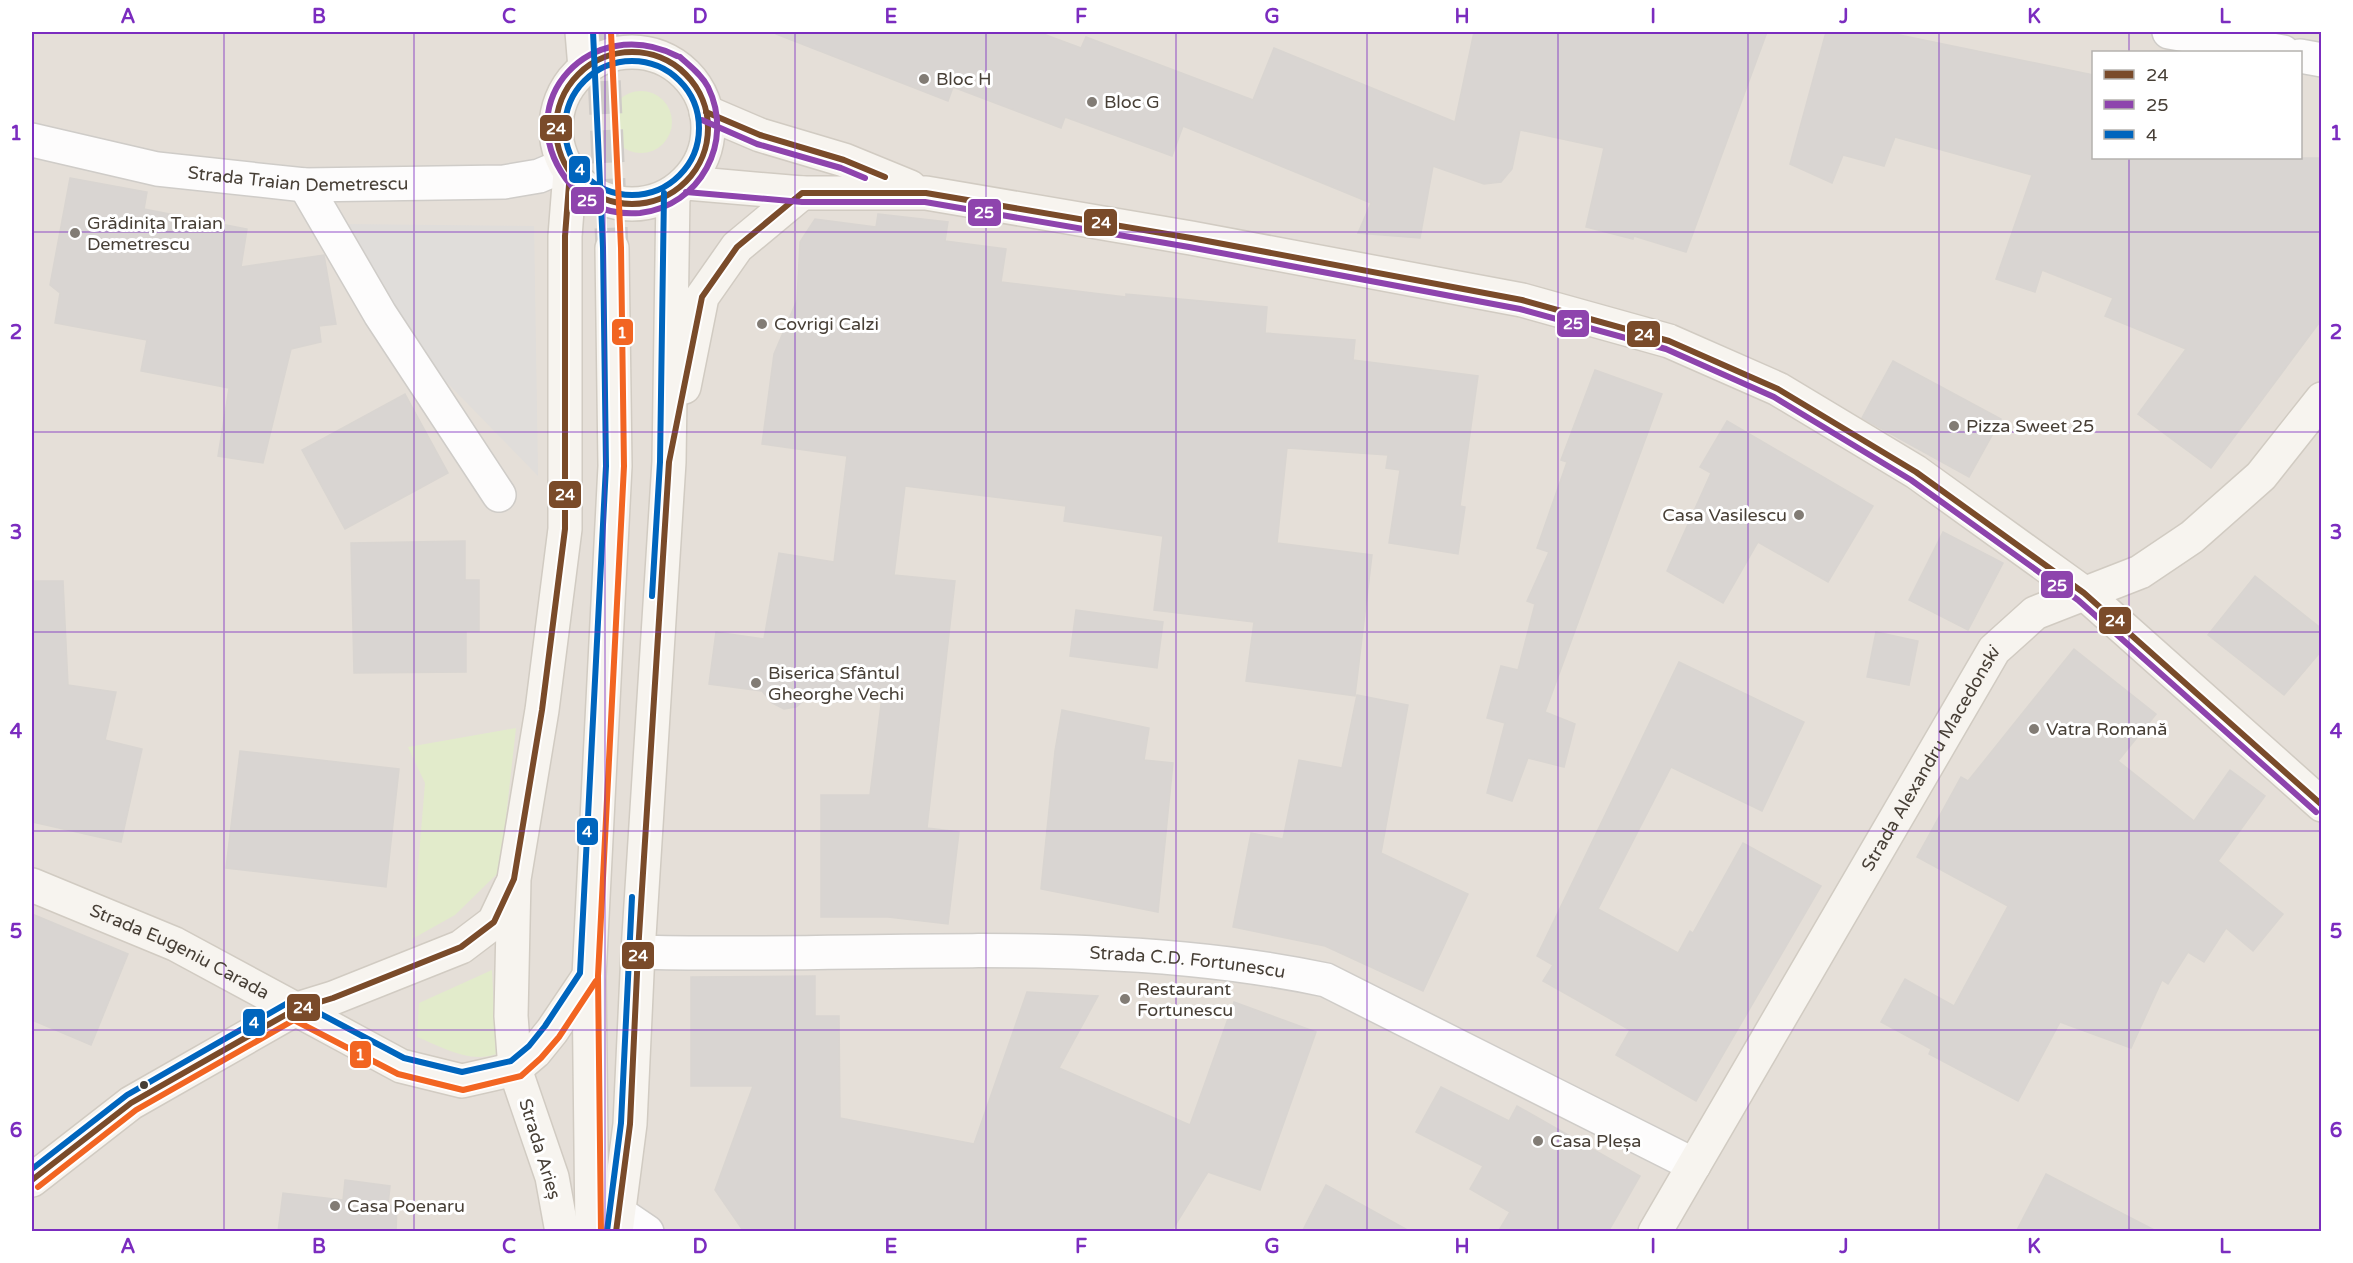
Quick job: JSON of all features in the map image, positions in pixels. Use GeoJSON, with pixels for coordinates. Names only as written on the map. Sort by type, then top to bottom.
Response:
{"type":"FeatureCollection","features":[{"type":"Feature","properties":{"kind":"main road"},"geometry":{"type":"LineString","coordinates":[[582,32],[585,68]]}},
{"type":"Feature","properties":{"kind":"main road"},"geometry":{"type":"LineString","coordinates":[[663,32],[674,64]]}},
{"type":"Feature","properties":{"kind":"main road"},"geometry":{"type":"LineString","coordinates":[[638,52],[657,56],[674,64],[699,92],[706,112],[708,132],[704,153],[680,188],[663,198],[644,204],[626,204],[607,201],[590,192],[567,168],[557,145],[555,123],[560,102],[570,83],[585,68],[602,58],[620,53],[638,52]]}},
{"type":"Feature","properties":{"kind":"main road"},"geometry":{"type":"LineString","coordinates":[[706,112],[760,135],[844,160],[926,193]]}},
{"type":"Feature","properties":{"kind":"main road","name":"Strada Arieș"},"geometry":{"type":"LineString","coordinates":[[562,1232],[552,1177],[515,1069],[511,1016],[514,879],[542,710],[565,528],[567,168]]}},
{"type":"Feature","properties":{"kind":"main road"},"geometry":{"type":"LineString","coordinates":[[680,188],[802,193],[926,193],[1191,238],[1522,300],[1669,342],[1778,388],[1916,472],[2084,593],[2322,806]]}},
{"type":"Feature","properties":{"kind":"main road"},"geometry":{"type":"LineString","coordinates":[[618,1222],[630,1124],[638,952],[669,462],[680,188]]}},
{"type":"Feature","properties":{"kind":"main road"},"geometry":{"type":"LineString","coordinates":[[669,462],[702,297],[737,247],[802,193]]}},
{"type":"Feature","properties":{"kind":"main road"},"geometry":{"type":"LineString","coordinates":[[592,1232],[589,976],[615,466],[612,248]]}},
{"type":"Feature","properties":{"kind":"main road","name":"Strada Alexandru Macedonski"},"geometry":{"type":"LineString","coordinates":[[1655,1232],[1994,650],[2035,613],[2140,572],[2193,537],[2261,476],[2322,399]]}},
{"type":"Feature","properties":{"kind":"main road"},"geometry":{"type":"LineString","coordinates":[[32,1180],[131,1103],[294,1010],[333,998],[461,947],[494,922],[514,879]]}},
{"type":"Feature","properties":{"kind":"main road","name":"Strada Eugeniu Carada"},"geometry":{"type":"LineString","coordinates":[[32,885],[175,944],[401,1066],[462,1081],[515,1069],[535,1052],[552,1031],[589,976]]}},
{"type":"Feature","properties":{"kind":"street"},"geometry":{"type":"LineString","coordinates":[[2169,32],[2277,51]]}},
{"type":"Feature","properties":{"kind":"street"},"geometry":{"type":"LineString","coordinates":[[2302,56],[2322,60]]}},
{"type":"Feature","properties":{"kind":"street","name":"Strada Traian Demetrescu"},"geometry":{"type":"LineString","coordinates":[[32,140],[157,169],[305,185],[504,182],[567,168]]}},
{"type":"Feature","properties":{"kind":"street"},"geometry":{"type":"LineString","coordinates":[[305,185],[380,314],[499,495]]}},
{"type":"Feature","properties":{"kind":"street","name":"Strada C.D. Fortunescu"},"geometry":{"type":"LineString","coordinates":[[638,952],[753,954],[1056,951],[1196,958],[1281,970],[1326,980],[1694,1165]]}},
{"type":"Feature","properties":{"kind":"street"},"geometry":{"type":"LineString","coordinates":[[618,1222],[647,1232]]}},
{"type":"Feature","properties":{"kind":"shaded area"},"geometry":{"type":"Polygon","coordinates":[[[32,32],[2321,32],[2321,1231],[32,1231],[32,32]]]}},
{"type":"Feature","properties":{"kind":"shaded area"},"geometry":{"type":"Polygon","coordinates":[[[344,224],[534,226],[538,476],[380,314],[344,224]]]}},
{"type":"Feature","properties":{"kind":"green space"},"geometry":{"type":"Polygon","coordinates":[[[641,91],[663,100],[672,122],[663,144],[641,153],[619,144],[610,122],[619,100],[641,91]]]}},
{"type":"Feature","properties":{"kind":"green space"},"geometry":{"type":"Polygon","coordinates":[[[516,728],[500,871],[455,915],[412,939],[425,783],[408,747],[516,728]]]}},
{"type":"Feature","properties":{"kind":"green space"},"geometry":{"type":"Polygon","coordinates":[[[492,970],[496,1054],[486,1057],[466,1056],[417,1037],[419,1003],[492,970]]]}},
{"type":"Feature","properties":{"kind":"building"},"geometry":{"type":"Polygon","coordinates":[[[776,32],[1038,32],[1081,48],[1086,37],[1253,100],[1274,48],[1455,122],[1474,32],[1767,32],[1686,252],[1634,236],[1633,239],[1586,227],[1604,148],[1520,130],[1512,169],[1501,182],[1484,184],[1433,166],[1420,238],[1358,233],[1371,203],[1183,126],[1172,156],[1065,117],[1061,128],[953,87],[948,101],[776,34],[776,32]]]}},
{"type":"Feature","properties":{"kind":"building"},"geometry":{"type":"Polygon","coordinates":[[[1826,32],[1885,32],[2092,75],[2092,159],[2322,158],[2322,319],[2211,468],[2138,414],[2186,349],[2105,316],[2113,298],[2042,270],[2035,292],[1996,279],[2032,175],[1895,137],[1884,166],[1843,155],[1832,183],[1790,164],[1826,32]]]}},
{"type":"Feature","properties":{"kind":"building"},"geometry":{"type":"Polygon","coordinates":[[[70,178],[147,192],[144,209],[247,229],[241,267],[324,255],[336,324],[319,326],[321,342],[291,349],[263,463],[218,456],[229,388],[141,371],[147,340],[55,323],[60,293],[50,285],[70,178]]]}},
{"type":"Feature","properties":{"kind":"building"},"geometry":{"type":"Polygon","coordinates":[[[878,214],[948,222],[945,241],[1006,249],[1001,282],[1126,297],[1126,294],[1267,307],[1265,333],[1355,340],[1353,360],[1478,376],[1460,506],[1465,507],[1458,554],[1389,543],[1400,470],[1386,468],[1388,455],[1287,448],[1277,543],[1372,555],[1355,696],[1246,681],[1254,622],[1154,610],[1163,536],[1064,521],[1066,506],[905,486],[894,575],[955,581],[927,828],[959,832],[948,924],[888,917],[821,917],[821,795],[870,795],[882,696],[827,703],[807,698],[796,707],[784,709],[772,703],[762,691],[709,684],[716,632],[764,639],[779,553],[834,562],[847,456],[762,444],[774,354],[797,300],[800,242],[815,219],[876,227],[878,214]]]}},
{"type":"Feature","properties":{"kind":"building"},"geometry":{"type":"Polygon","coordinates":[[[1893,361],[2001,419],[1969,477],[1862,418],[1893,361]]]}},
{"type":"Feature","properties":{"kind":"building"},"geometry":{"type":"Polygon","coordinates":[[[1595,370],[1662,394],[1545,712],[1575,724],[1564,767],[1528,758],[1512,801],[1487,793],[1505,723],[1487,718],[1501,666],[1518,670],[1535,604],[1527,601],[1549,552],[1537,548],[1567,462],[1561,460],[1595,370]]]}},
{"type":"Feature","properties":{"kind":"building"},"geometry":{"type":"Polygon","coordinates":[[[405,394],[448,473],[345,529],[302,450],[405,394]]]}},
{"type":"Feature","properties":{"kind":"building","name":"Casa Vasilescu"},"geometry":{"type":"Polygon","coordinates":[[[1727,421],[1873,506],[1828,582],[1758,542],[1723,603],[1667,571],[1711,473],[1700,467],[1727,421]]]}},
{"type":"Feature","properties":{"kind":"building"},"geometry":{"type":"Polygon","coordinates":[[[1943,532],[2003,563],[1968,630],[1909,600],[1943,532]]]}},
{"type":"Feature","properties":{"kind":"building"},"geometry":{"type":"Polygon","coordinates":[[[465,541],[465,580],[479,580],[479,631],[466,631],[466,672],[354,673],[351,543],[465,541]]]}},
{"type":"Feature","properties":{"kind":"building"},"geometry":{"type":"Polygon","coordinates":[[[2255,576],[2322,629],[2322,650],[2284,695],[2208,635],[2255,576]]]}},
{"type":"Feature","properties":{"kind":"building"},"geometry":{"type":"Polygon","coordinates":[[[32,581],[63,581],[68,685],[116,692],[105,740],[142,749],[121,842],[32,822],[32,581]]]}},
{"type":"Feature","properties":{"kind":"building"},"geometry":{"type":"Polygon","coordinates":[[[1076,610],[1163,622],[1157,668],[1070,656],[1076,610]]]}},
{"type":"Feature","properties":{"kind":"building"},"geometry":{"type":"Polygon","coordinates":[[[1876,632],[1918,641],[1909,685],[1867,677],[1876,632]]]}},
{"type":"Feature","properties":{"kind":"building"},"geometry":{"type":"Polygon","coordinates":[[[2074,649],[2156,714],[2118,761],[2194,821],[2230,770],[2265,796],[2218,861],[2283,914],[2253,951],[2226,928],[2204,962],[2188,952],[2168,984],[2162,980],[2131,1048],[2060,1022],[2018,1101],[1929,1054],[1931,1049],[1881,1022],[1905,979],[1954,1006],[2008,906],[1917,857],[1961,777],[1968,781],[2074,649]]]}},
{"type":"Feature","properties":{"kind":"building"},"geometry":{"type":"Polygon","coordinates":[[[1679,662],[1804,722],[1762,811],[1671,767],[1598,909],[1678,953],[1690,931],[1693,933],[1743,843],[1821,886],[1696,1101],[1616,1055],[1630,1030],[1543,981],[1553,965],[1537,956],[1679,662]]]}},
{"type":"Feature","properties":{"kind":"building"},"geometry":{"type":"Polygon","coordinates":[[[1357,695],[1408,705],[1381,853],[1468,894],[1423,991],[1325,946],[1233,927],[1251,833],[1283,839],[1299,760],[1342,768],[1357,695]]]}},
{"type":"Feature","properties":{"kind":"building"},"geometry":{"type":"Polygon","coordinates":[[[1062,710],[1149,728],[1144,760],[1173,763],[1158,912],[1041,889],[1055,751],[1062,710]]]}},
{"type":"Feature","properties":{"kind":"building"},"geometry":{"type":"Polygon","coordinates":[[[240,751],[399,769],[386,887],[226,868],[240,751]]]}},
{"type":"Feature","properties":{"kind":"building"},"geometry":{"type":"Polygon","coordinates":[[[32,914],[128,954],[91,1045],[32,1020],[32,914]]]}},
{"type":"Feature","properties":{"kind":"building"},"geometry":{"type":"Polygon","coordinates":[[[815,976],[815,1016],[839,1016],[840,1118],[974,1144],[1027,992],[1098,996],[1059,1068],[1190,1125],[1234,1002],[1316,1032],[1260,1190],[1208,1172],[1171,1232],[744,1232],[715,1190],[753,1086],[691,1086],[691,977],[815,976]]]}},
{"type":"Feature","properties":{"kind":"building","name":"Casa Pleșa"},"geometry":{"type":"Polygon","coordinates":[[[1441,1087],[1509,1121],[1517,1106],[1640,1176],[1608,1232],[1498,1232],[1510,1212],[1470,1189],[1483,1166],[1416,1132],[1441,1087]]]}},
{"type":"Feature","properties":{"kind":"building"},"geometry":{"type":"Polygon","coordinates":[[[2046,1174],[2158,1232],[2016,1232],[2046,1174]]]}},
{"type":"Feature","properties":{"kind":"building","name":"Casa Poenaru"},"geometry":{"type":"Polygon","coordinates":[[[345,1180],[390,1186],[388,1205],[397,1206],[396,1232],[278,1232],[283,1193],[343,1200],[345,1180]]]}},
{"type":"Feature","properties":{"kind":"building"},"geometry":{"type":"Polygon","coordinates":[[[1326,1185],[1411,1232],[1302,1232],[1326,1185]]]}},
{"type":"Feature","properties":{"kind":"tunnel"},"geometry":{"type":"LineString","coordinates":[[602,32],[612,248]]}},
{"type":"Feature","properties":{"kind":"transit line","name":"4"},"geometry":{"type":"LineString","coordinates":[[32,1169],[127,1095],[291,1001],[298,1002],[404,1058],[462,1072],[511,1061],[529,1046],[580,973],[606,466],[603,248],[593,32]]}},
{"type":"Feature","properties":{"kind":"transit line","name":"1"},"geometry":{"type":"LineString","coordinates":[[601,1232],[598,976],[624,466],[621,248],[611,32]]}},
{"type":"Feature","properties":{"kind":"transit line","name":"25"},"geometry":{"type":"LineString","coordinates":[[677,56],[645,46],[616,46],[589,55],[568,72],[554,94],[547,120],[551,149],[569,183],[596,206],[612,212],[629,213],[661,208],[680,198],[695,185],[707,168],[714,149],[717,129],[715,108],[708,87],[696,71],[680,57]]}},
{"type":"Feature","properties":{"kind":"transit line","name":"24"},"geometry":{"type":"LineString","coordinates":[[632,52],[647,53],[661,58],[686,74],[702,99],[707,113],[708,128],[707,143],[702,157],[686,182],[661,198],[647,203],[632,204],[617,203],[603,198],[578,182],[562,157],[557,143],[556,128],[557,113],[562,99],[578,74],[603,58],[617,53],[632,52]]}},
{"type":"Feature","properties":{"kind":"transit line","name":"4"},"geometry":{"type":"LineString","coordinates":[[632,61],[658,66],[679,81],[694,102],[699,128],[694,154],[679,175],[658,190],[632,195],[606,190],[585,175],[570,154],[565,128],[570,102],[585,81],[606,66],[632,61]]}},
{"type":"Feature","properties":{"kind":"transit line","name":"24"},"geometry":{"type":"LineString","coordinates":[[706,112],[760,135],[844,160],[885,177]]}},
{"type":"Feature","properties":{"kind":"transit line","name":"25"},"geometry":{"type":"LineString","coordinates":[[702,120],[757,144],[841,168],[865,178]]}},
{"type":"Feature","properties":{"kind":"transit line","name":"24"},"geometry":{"type":"LineString","coordinates":[[32,1180],[131,1103],[294,1010],[333,998],[461,947],[494,922],[514,879],[542,710],[565,529],[565,236],[570,172]]}},
{"type":"Feature","properties":{"kind":"transit line","name":"25"},"geometry":{"type":"LineString","coordinates":[[686,192],[802,202],[925,202],[1189,247],[1520,309],[1666,349],[1774,397],[1911,480],[2078,600],[2316,812]]}},
{"type":"Feature","properties":{"kind":"transit line","name":"4"},"geometry":{"type":"LineString","coordinates":[[652,596],[660,462],[664,193]]}},
{"type":"Feature","properties":{"kind":"transit line","name":"24"},"geometry":{"type":"LineString","coordinates":[[616,1232],[630,1124],[638,952],[669,462],[702,297],[737,247],[802,193],[926,193],[1191,238],[1522,300],[1669,341],[1778,389],[1916,472],[2084,593],[2322,805]]}},
{"type":"Feature","properties":{"kind":"transit line","name":"4"},"geometry":{"type":"LineString","coordinates":[[607,1231],[621,1123],[632,897]]}},
{"type":"Feature","properties":{"kind":"transit line","name":"1"},"geometry":{"type":"LineString","coordinates":[[38,1187],[136,1110],[294,1020],[398,1074],[463,1090],[521,1076],[559,1037],[596,981]]}},
{"type":"Feature","properties":{"kind":"place","name":"Bloc H"},"geometry":{"type":"Point","coordinates":[924,79]}},
{"type":"Feature","properties":{"kind":"place","name":"Bloc G"},"geometry":{"type":"Point","coordinates":[1092,102]}},
{"type":"Feature","properties":{"kind":"place","name":"Grădinița Traian Demetrescu"},"geometry":{"type":"Point","coordinates":[75,233]}},
{"type":"Feature","properties":{"kind":"place","name":"Covrigi Calzi"},"geometry":{"type":"Point","coordinates":[762,324]}},
{"type":"Feature","properties":{"kind":"place","name":"Pizza Sweet 25"},"geometry":{"type":"Point","coordinates":[1954,426]}},
{"type":"Feature","properties":{"kind":"place","name":"Casa Vasilescu"},"geometry":{"type":"Point","coordinates":[1799,515]}},
{"type":"Feature","properties":{"kind":"place","name":"Biserica Sfântul Gheorghe Vechi"},"geometry":{"type":"Point","coordinates":[756,683]}},
{"type":"Feature","properties":{"kind":"place","name":"Vatra Romană"},"geometry":{"type":"Point","coordinates":[2034,729]}},
{"type":"Feature","properties":{"kind":"place","name":"Restaurant Fortunescu"},"geometry":{"type":"Point","coordinates":[1125,999]}},
{"type":"Feature","properties":{"kind":"place","name":"Casa Pleșa"},"geometry":{"type":"Point","coordinates":[1538,1141]}},
{"type":"Feature","properties":{"kind":"place","name":"Casa Poenaru"},"geometry":{"type":"Point","coordinates":[335,1206]}}]}
